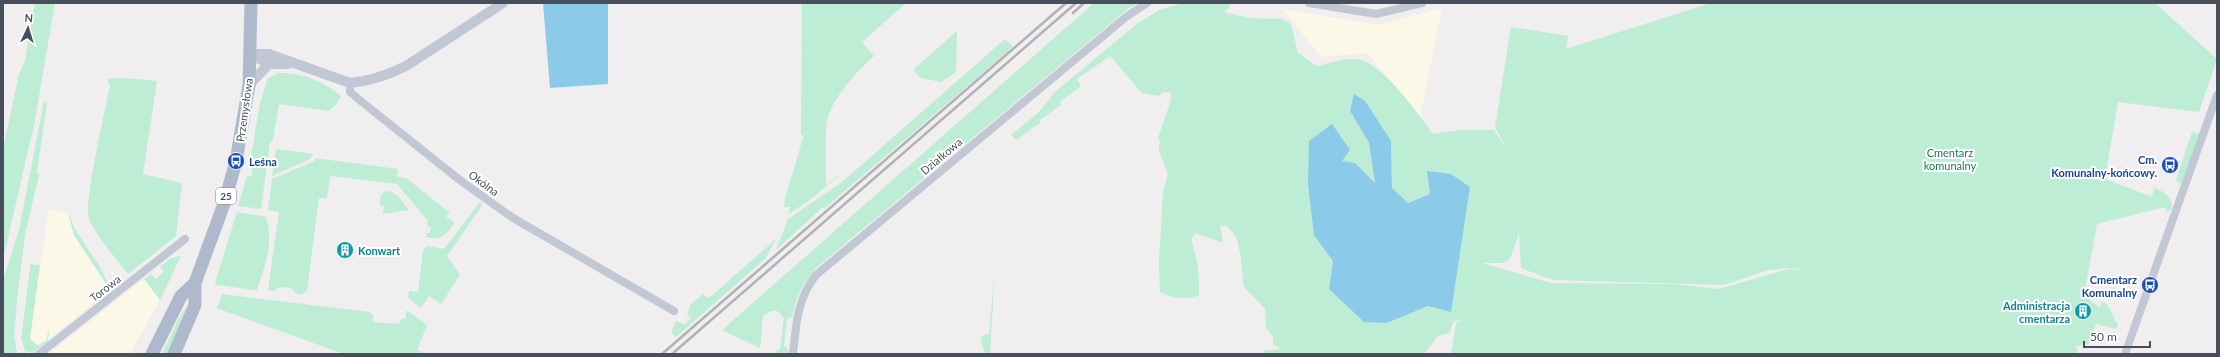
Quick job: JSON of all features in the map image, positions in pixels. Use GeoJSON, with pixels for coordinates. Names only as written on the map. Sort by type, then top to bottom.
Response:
{"type":"FeatureCollection","features":[{"type":"Feature","properties":{"kind":"main road","name":"Przemysłowa"},"geometry":{"type":"LineString","coordinates":[[174,354],[195,305],[195,283],[225,201],[236,161],[249,85],[251,3]]}},
{"type":"Feature","properties":{"kind":"main road","name":"Przemysłowa"},"geometry":{"type":"LineString","coordinates":[[152,354],[181,296],[195,283]]}},
{"type":"Feature","properties":{"kind":"street"},"geometry":{"type":"LineString","coordinates":[[250,54],[268,54],[350,83],[379,77],[406,66],[503,3]]}},
{"type":"Feature","properties":{"kind":"street","name":"Działkowa"},"geometry":{"type":"LineString","coordinates":[[793,354],[799,306],[804,292],[816,275],[1126,17],[1147,3]]}},
{"type":"Feature","properties":{"kind":"street"},"geometry":{"type":"LineString","coordinates":[[1309,3],[1376,14],[1422,3]]}},
{"type":"Feature","properties":{"kind":"street"},"geometry":{"type":"LineString","coordinates":[[250,54],[269,64],[294,64]]}},
{"type":"Feature","properties":{"kind":"street"},"geometry":{"type":"LineString","coordinates":[[249,85],[269,64]]}},
{"type":"Feature","properties":{"kind":"street","name":"Okólna"},"geometry":{"type":"LineString","coordinates":[[350,83],[350,92],[362,102],[461,181],[513,218],[674,311]]}},
{"type":"Feature","properties":{"kind":"street"},"geometry":{"type":"LineString","coordinates":[[2125,354],[2217,96]]}},
{"type":"Feature","properties":{"kind":"street","name":"Torowa"},"geometry":{"type":"LineString","coordinates":[[39,354],[185,239]]}},
{"type":"Feature","properties":{"kind":"shaded area"},"geometry":{"type":"Polygon","coordinates":[[[1442,8],[1420,118],[1367,53],[1321,57],[1283,10],[1379,25],[1442,8]]]}},
{"type":"Feature","properties":{"kind":"shaded area"},"geometry":{"type":"Polygon","coordinates":[[[49,209],[68,213],[74,235],[107,285],[107,292],[32,353],[28,353],[22,347],[21,339],[28,271],[30,264],[40,265],[49,209]]]}},
{"type":"Feature","properties":{"kind":"shaded area"},"geometry":{"type":"Polygon","coordinates":[[[144,279],[160,300],[130,354],[50,353],[144,279]]]}},
{"type":"Feature","properties":{"kind":"green space"},"geometry":{"type":"Polygon","coordinates":[[[35,3],[55,3],[34,125],[3,259],[3,149],[19,74],[25,61],[35,3]]]}},
{"type":"Feature","properties":{"kind":"green space"},"geometry":{"type":"Polygon","coordinates":[[[802,3],[906,3],[862,42],[874,56],[854,76],[841,92],[828,117],[826,139],[826,185],[849,168],[807,202],[788,214],[790,207],[784,207],[785,198],[804,135],[801,135],[802,3]]]}},
{"type":"Feature","properties":{"kind":"green space"},"geometry":{"type":"Polygon","coordinates":[[[1094,3],[1138,3],[1129,8],[817,267],[801,290],[792,317],[787,319],[784,346],[787,348],[789,354],[774,353],[780,349],[784,318],[777,311],[771,311],[763,316],[760,348],[722,330],[1094,3]]]}},
{"type":"Feature","properties":{"kind":"green space","name":"Cmentarz komunalny"},"geometry":{"type":"Polygon","coordinates":[[[1183,3],[1230,3],[1230,7],[1224,12],[1249,18],[1283,19],[1291,24],[1298,53],[1317,66],[1351,59],[1366,62],[1388,78],[1409,102],[1433,134],[1460,130],[1494,130],[1506,148],[1495,127],[1511,27],[1568,36],[1566,49],[1711,3],[2155,3],[2217,59],[2199,112],[2118,102],[2105,179],[2152,197],[2154,188],[2158,189],[2169,198],[2172,208],[2167,213],[2165,207],[2097,224],[2084,295],[2100,308],[2102,302],[2107,304],[2118,325],[2116,329],[2096,324],[2089,344],[2076,346],[2078,354],[1451,354],[1456,323],[1464,319],[1454,321],[1449,333],[1438,336],[1424,354],[1262,354],[1263,351],[1282,349],[1273,345],[1273,336],[1266,328],[1265,309],[1244,287],[1240,253],[1236,236],[1227,226],[1220,226],[1223,243],[1195,233],[1191,239],[1198,267],[1199,295],[1189,298],[1179,298],[1160,292],[1159,262],[1163,192],[1168,173],[1159,151],[1160,140],[1158,138],[1171,100],[1171,93],[1163,92],[1159,96],[1142,93],[1110,56],[1077,79],[1081,86],[1060,102],[1061,105],[1040,120],[1041,122],[1016,140],[1011,135],[1039,112],[1055,92],[1138,23],[1159,10],[1183,3]],[[1350,111],[1369,143],[1375,184],[1355,163],[1342,161],[1332,124],[1333,261],[1329,289],[1387,323],[1428,306],[1451,312],[1428,171],[1430,194],[1408,203],[1392,188],[1391,141],[1350,111]],[[1519,233],[1510,259],[1503,263],[1482,263],[1551,283],[1673,284],[1719,289],[1788,269],[1817,271],[1788,268],[1769,270],[1724,285],[1553,280],[1521,268],[1519,233]]]}},
{"type":"Feature","properties":{"kind":"green space"},"geometry":{"type":"Polygon","coordinates":[[[957,31],[956,72],[941,82],[921,78],[913,70],[957,31]]]}},
{"type":"Feature","properties":{"kind":"green space"},"geometry":{"type":"Polygon","coordinates":[[[1005,39],[1013,47],[825,208],[823,207],[776,250],[788,219],[841,183],[1005,39]]]}},
{"type":"Feature","properties":{"kind":"green space"},"geometry":{"type":"Polygon","coordinates":[[[279,73],[304,76],[328,86],[341,96],[335,106],[328,111],[279,104],[273,140],[270,142],[261,209],[238,206],[247,176],[251,176],[253,169],[249,168],[260,103],[268,78],[279,73]]]}},
{"type":"Feature","properties":{"kind":"green space"},"geometry":{"type":"Polygon","coordinates":[[[126,78],[157,81],[143,174],[182,183],[176,236],[128,274],[97,234],[89,219],[88,210],[92,176],[110,86],[107,79],[126,78]]]}},
{"type":"Feature","properties":{"kind":"green space"},"geometry":{"type":"Polygon","coordinates":[[[44,102],[47,103],[37,172],[39,175],[25,235],[18,291],[14,335],[17,354],[3,354],[3,280],[19,230],[44,102]]]}},
{"type":"Feature","properties":{"kind":"green space"},"geometry":{"type":"Polygon","coordinates":[[[2192,132],[2199,134],[2183,182],[2179,183],[2176,180],[2192,132]]]}},
{"type":"Feature","properties":{"kind":"green space"},"geometry":{"type":"Polygon","coordinates":[[[276,149],[314,154],[308,160],[272,176],[276,149]]]}},
{"type":"Feature","properties":{"kind":"green space"},"geometry":{"type":"Polygon","coordinates":[[[315,158],[398,169],[397,177],[406,178],[450,213],[446,217],[455,222],[444,235],[436,238],[427,237],[426,233],[430,233],[431,227],[427,226],[428,221],[397,184],[330,176],[327,198],[319,198],[307,290],[302,295],[297,294],[291,288],[279,287],[275,291],[268,290],[279,212],[268,210],[272,179],[315,161],[315,158]]]}},
{"type":"Feature","properties":{"kind":"green space"},"geometry":{"type":"Polygon","coordinates":[[[390,191],[399,197],[409,210],[383,214],[384,206],[379,205],[381,195],[384,192],[390,191]]]}},
{"type":"Feature","properties":{"kind":"green space"},"geometry":{"type":"Polygon","coordinates":[[[480,202],[483,204],[447,256],[460,275],[441,304],[429,296],[421,308],[408,298],[409,291],[418,292],[423,251],[427,246],[444,249],[480,202]]]}},
{"type":"Feature","properties":{"kind":"green space"},"geometry":{"type":"Polygon","coordinates":[[[237,212],[266,217],[269,235],[268,254],[257,290],[217,285],[215,283],[237,212]]]}},
{"type":"Feature","properties":{"kind":"green space"},"geometry":{"type":"Polygon","coordinates":[[[68,213],[75,229],[98,264],[110,287],[107,292],[107,285],[74,235],[68,213]]]}},
{"type":"Feature","properties":{"kind":"green space"},"geometry":{"type":"Polygon","coordinates":[[[776,239],[766,258],[676,337],[671,333],[676,321],[685,324],[691,319],[687,314],[691,304],[703,294],[709,298],[776,239]]]}},
{"type":"Feature","properties":{"kind":"green space"},"geometry":{"type":"Polygon","coordinates":[[[181,256],[160,300],[144,279],[151,274],[156,279],[164,272],[160,267],[171,258],[181,256]]]}},
{"type":"Feature","properties":{"kind":"green space"},"geometry":{"type":"Polygon","coordinates":[[[30,264],[40,265],[30,339],[38,345],[47,340],[48,331],[49,333],[48,341],[32,353],[25,351],[21,339],[30,264]]]}},
{"type":"Feature","properties":{"kind":"green space"},"geometry":{"type":"Polygon","coordinates":[[[995,268],[990,354],[985,354],[981,340],[983,335],[989,334],[995,268]]]}},
{"type":"Feature","properties":{"kind":"green space"},"geometry":{"type":"Polygon","coordinates":[[[222,294],[369,312],[373,315],[373,322],[399,324],[401,319],[405,319],[407,310],[427,325],[417,350],[423,352],[421,354],[344,354],[219,309],[217,308],[222,294]]]}},
{"type":"Feature","properties":{"kind":"green space"},"geometry":{"type":"Polygon","coordinates":[[[187,306],[168,354],[162,354],[179,318],[187,306]]]}},
{"type":"Feature","properties":{"kind":"water"},"geometry":{"type":"Polygon","coordinates":[[[543,3],[608,3],[608,84],[550,88],[543,3]]]}},
{"type":"Feature","properties":{"kind":"water"},"geometry":{"type":"Polygon","coordinates":[[[1354,94],[1365,101],[1391,141],[1392,188],[1408,203],[1430,194],[1427,171],[1451,174],[1470,187],[1451,312],[1428,306],[1387,323],[1364,322],[1329,289],[1333,261],[1314,235],[1308,184],[1309,141],[1332,124],[1350,150],[1342,161],[1355,163],[1375,183],[1369,143],[1350,111],[1354,94]]]}},
{"type":"Feature","properties":{"kind":"railway"},"geometry":{"type":"LineString","coordinates":[[662,354],[1066,3]]}},
{"type":"Feature","properties":{"kind":"railway"},"geometry":{"type":"LineString","coordinates":[[672,354],[1076,3]]}},
{"type":"Feature","properties":{"kind":"railway"},"geometry":{"type":"LineString","coordinates":[[1073,13],[1084,3]]}},
{"type":"Feature","properties":{"kind":"place","name":"Leśna"},"geometry":{"type":"Point","coordinates":[236,161]}},
{"type":"Feature","properties":{"kind":"place","name":"Cm. Komunalny-końcowy."},"geometry":{"type":"Point","coordinates":[2170,165]}},
{"type":"Feature","properties":{"kind":"place","name":"Konwart"},"geometry":{"type":"Point","coordinates":[345,250]}},
{"type":"Feature","properties":{"kind":"place","name":"Cmentarz Komunalny"},"geometry":{"type":"Point","coordinates":[2150,285]}},
{"type":"Feature","properties":{"kind":"place","name":"Administracja cmentarza"},"geometry":{"type":"Point","coordinates":[2083,311]}}]}
